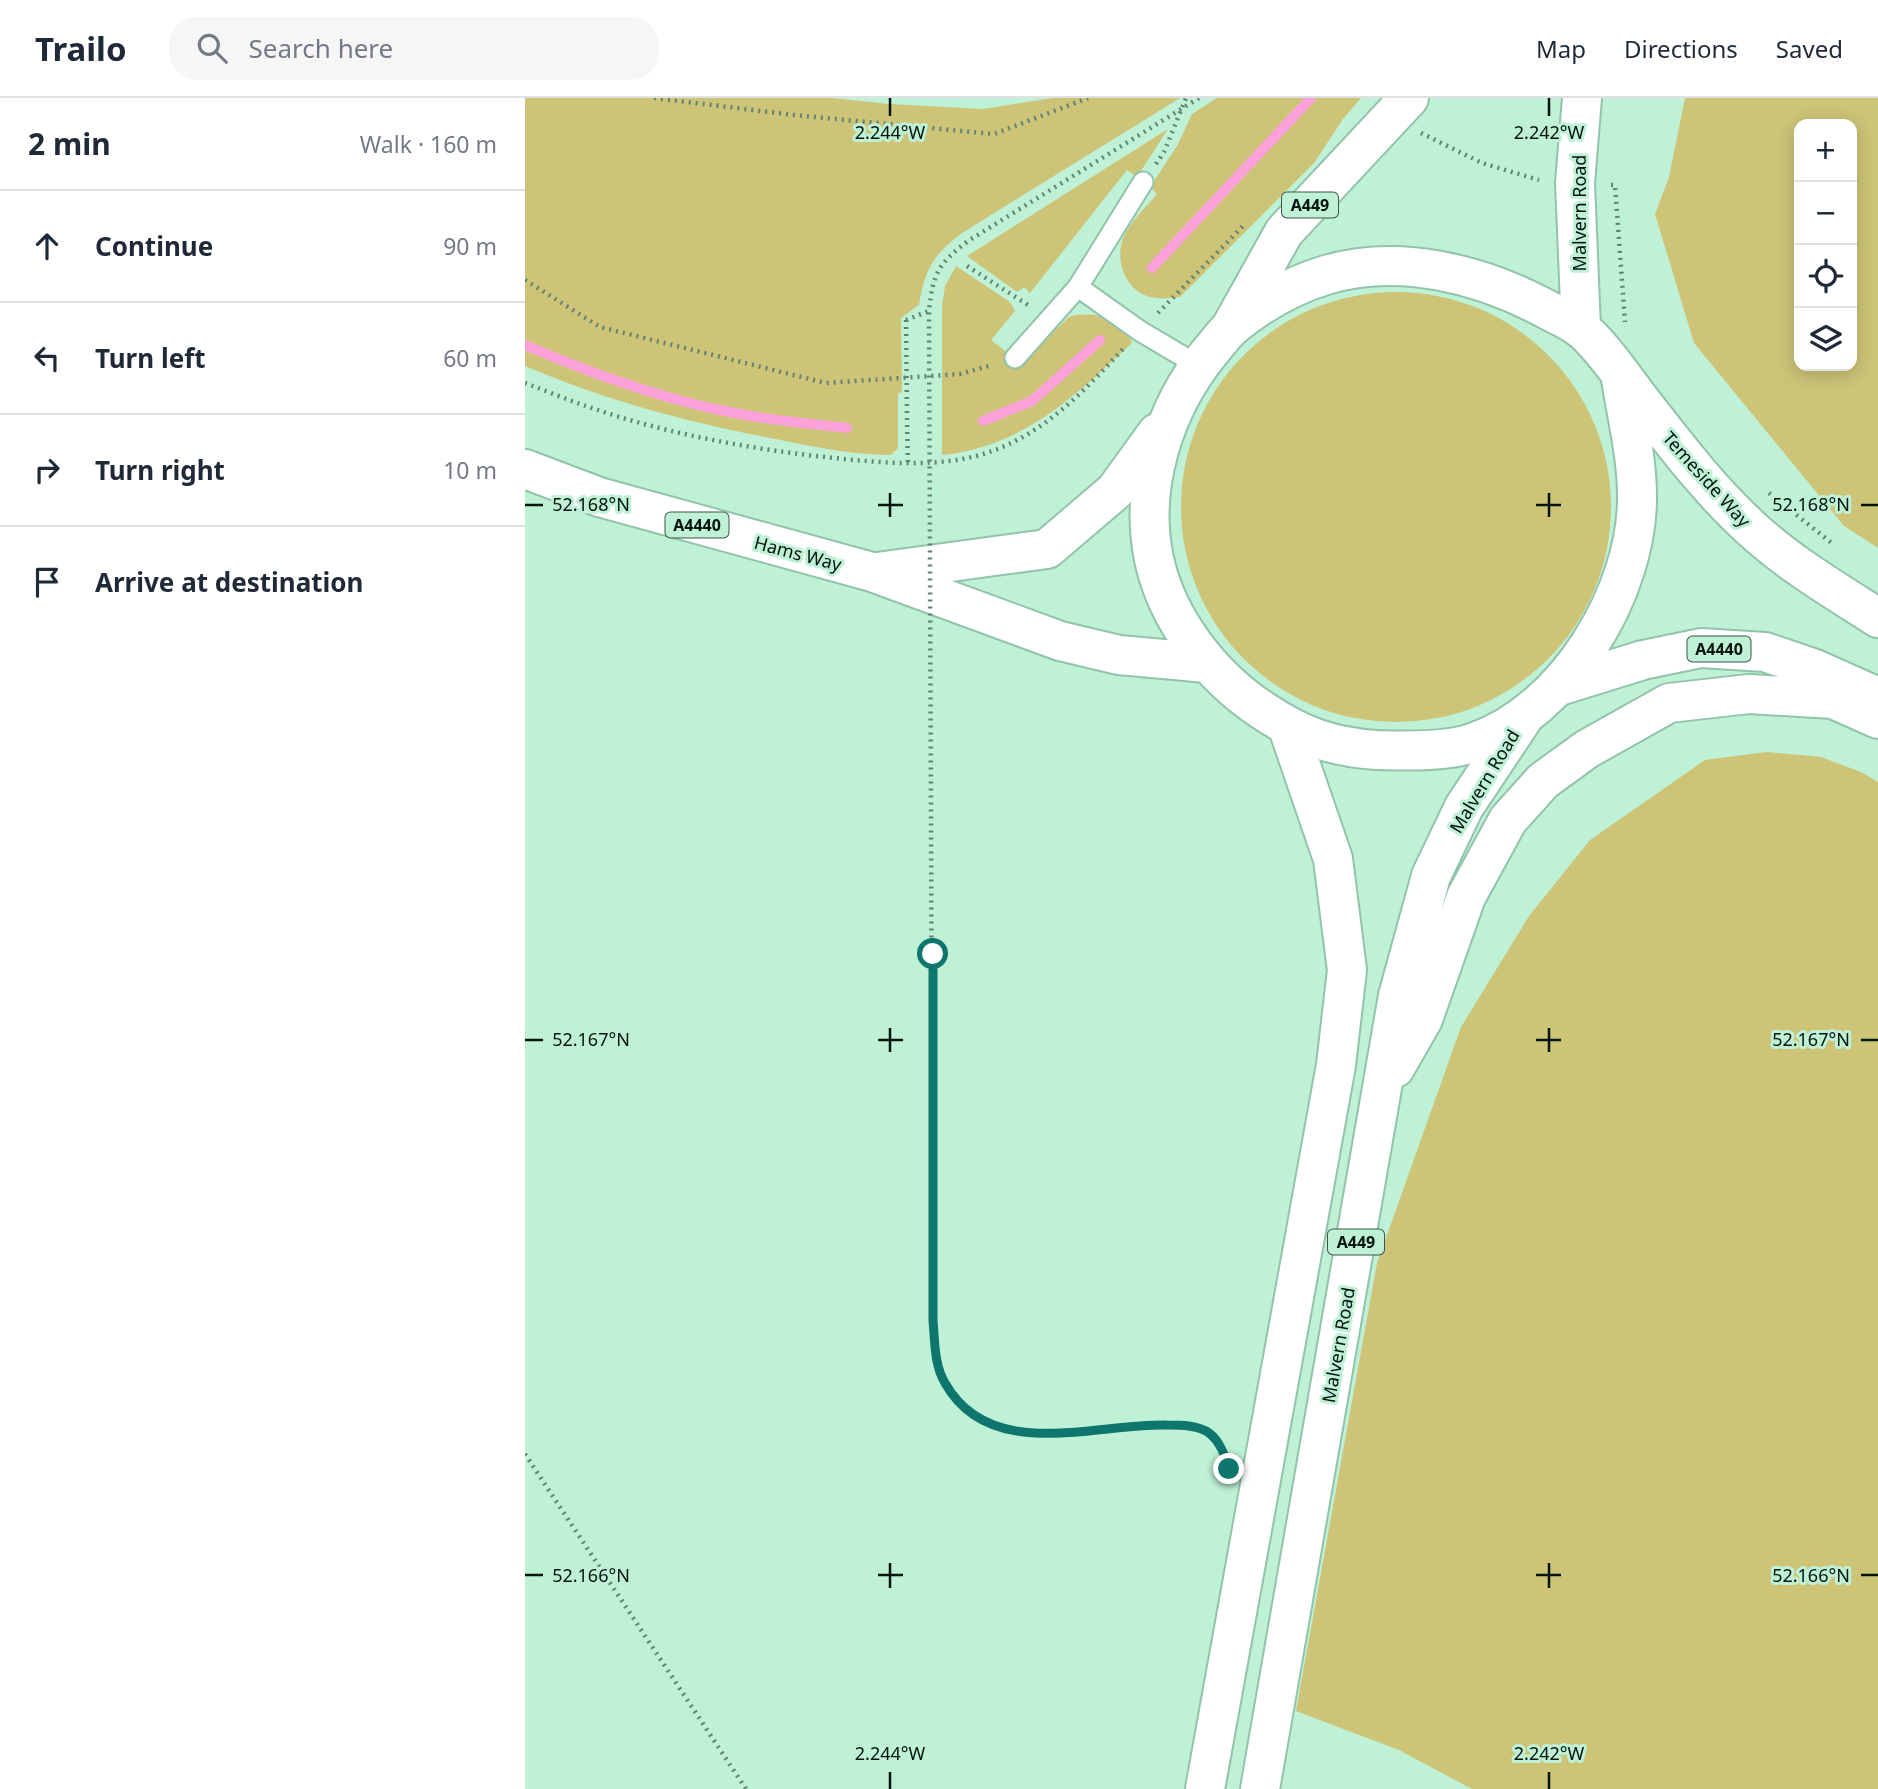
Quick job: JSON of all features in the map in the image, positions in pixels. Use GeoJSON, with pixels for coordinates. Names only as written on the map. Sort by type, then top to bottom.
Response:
{"type":"FeatureCollection","features":[{"type":"Feature","properties":{"kind":"main road","name":"Malvern Road"},"geometry":{"type":"LineString","coordinates":[[1581,328],[1575,183],[1582,98]]}},
{"type":"Feature","properties":{"kind":"main road","name":"A449"},"geometry":{"type":"LineString","coordinates":[[1231,327],[1284,232],[1415,115]]}},
{"type":"Feature","properties":{"kind":"main road"},"geometry":{"type":"LineString","coordinates":[[1581,328],[1498,286],[1411,266],[1365,268],[1329,274],[1291,288],[1231,327],[1199,366],[1171,413],[1153,471],[1150,524],[1154,559],[1165,592],[1184,629],[1207,663],[1244,698],[1288,727],[1343,748],[1408,751],[1470,744],[1522,719],[1556,687],[1594,641],[1619,586],[1632,544],[1637,497],[1620,373]]}},
{"type":"Feature","properties":{"kind":"main road","name":"Temeside Way"},"geometry":{"type":"LineString","coordinates":[[1581,328],[1620,373],[1688,462],[1754,531],[1829,587],[1878,618]]}},
{"type":"Feature","properties":{"kind":"main road","name":"Hams Way"},"geometry":{"type":"LineString","coordinates":[[872,572],[1047,549],[1115,491],[1171,413]]}},
{"type":"Feature","properties":{"kind":"main road","name":"Hams Way"},"geometry":{"type":"LineString","coordinates":[[525,468],[599,497],[872,572],[1060,641],[1119,655],[1207,663]]}},
{"type":"Feature","properties":{"kind":"main road","name":"A4440"},"geometry":{"type":"LineString","coordinates":[[1556,687],[1643,660],[1701,648],[1765,652],[1815,669],[1878,698]]}},
{"type":"Feature","properties":{"kind":"main road"},"geometry":{"type":"LineString","coordinates":[[1382,1091],[1423,1019],[1466,897],[1508,820],[1543,781],[1587,750],[1669,704],[1749,694],[1833,699],[1878,719]]}},
{"type":"Feature","properties":{"kind":"main road","name":"Malvern Road"},"geometry":{"type":"LineString","coordinates":[[1260,1789],[1398,996],[1431,876],[1464,807],[1522,719]]}},
{"type":"Feature","properties":{"kind":"main road","name":"A449"},"geometry":{"type":"LineString","coordinates":[[1205,1789],[1336,1065],[1347,970],[1333,859],[1288,727]]}},
{"type":"Feature","properties":{"kind":"lane"},"geometry":{"type":"LineString","coordinates":[[1015,358],[1078,287],[1143,182]]}},
{"type":"Feature","properties":{"kind":"lane"},"geometry":{"type":"LineString","coordinates":[[1078,287],[1140,331],[1199,366]]}},
{"type":"Feature","properties":{"kind":"path"},"geometry":{"type":"LineString","coordinates":[[654,98],[794,115],[994,134],[1088,98]]}},
{"type":"Feature","properties":{"kind":"path"},"geometry":{"type":"LineString","coordinates":[[1143,182],[1164,152],[1186,98]]}},
{"type":"Feature","properties":{"kind":"path"},"geometry":{"type":"LineString","coordinates":[[1199,98],[968,241],[946,258],[937,269],[932,284],[929,310],[933,1321],[937,1362],[944,1383],[960,1404],[980,1419],[1004,1430],[1027,1434],[1149,1424],[1186,1426],[1208,1432],[1224,1451],[1229,1469]]}},
{"type":"Feature","properties":{"kind":"path"},"geometry":{"type":"LineString","coordinates":[[1415,115],[1482,163],[1546,181]]}},
{"type":"Feature","properties":{"kind":"path"},"geometry":{"type":"LineString","coordinates":[[1615,185],[1624,321],[1632,331]]}},
{"type":"Feature","properties":{"kind":"path"},"geometry":{"type":"LineString","coordinates":[[967,266],[1049,320]]}},
{"type":"Feature","properties":{"kind":"path"},"geometry":{"type":"LineString","coordinates":[[525,280],[600,327],[826,383],[960,374],[1015,358]]}},
{"type":"Feature","properties":{"kind":"path"},"geometry":{"type":"LineString","coordinates":[[908,465],[906,320],[929,310]]}},
{"type":"Feature","properties":{"kind":"path"},"geometry":{"type":"LineString","coordinates":[[525,383],[590,408],[697,437],[822,457],[908,465],[963,459],[996,450],[1039,427],[1079,397],[1140,331]]}},
{"type":"Feature","properties":{"kind":"path"},"geometry":{"type":"LineString","coordinates":[[1759,485],[1835,545]]}},
{"type":"Feature","properties":{"kind":"path"},"geometry":{"type":"LineString","coordinates":[[525,1454],[746,1789]]}},
{"type":"Feature","properties":{"kind":"shaded area"},"geometry":{"type":"Polygon","coordinates":[[[525,98],[832,98],[983,109],[1053,98],[1180,98],[962,233],[937,256],[924,282],[919,305],[901,318],[902,392],[898,393],[898,448],[891,455],[828,449],[704,424],[613,399],[525,366],[525,98]]]}},
{"type":"Feature","properties":{"kind":"shaded area"},"geometry":{"type":"Polygon","coordinates":[[[1217,98],[1361,98],[1343,119],[1314,163],[1180,297],[1147,296],[1133,288],[1124,274],[1120,250],[1124,236],[1157,194],[1150,187],[1177,146],[1192,114],[1217,98]]]}},
{"type":"Feature","properties":{"kind":"shaded area"},"geometry":{"type":"Polygon","coordinates":[[[1685,98],[1878,98],[1878,548],[1844,526],[1694,343],[1655,214],[1669,177],[1685,98]]]}},
{"type":"Feature","properties":{"kind":"shaded area"},"geometry":{"type":"Polygon","coordinates":[[[1168,129],[1137,177],[1127,170],[1030,293],[1024,287],[1017,292],[967,256],[1168,129]]]}},
{"type":"Feature","properties":{"kind":"shaded area"},"geometry":{"type":"Polygon","coordinates":[[[956,266],[1010,302],[1015,311],[991,340],[1021,363],[1069,317],[1078,315],[1097,316],[1114,322],[1128,334],[1132,343],[1068,400],[1023,430],[998,442],[942,455],[942,306],[945,286],[956,266]]]}},
{"type":"Feature","properties":{"kind":"shaded area"},"geometry":{"type":"Polygon","coordinates":[[[1396,292],[1438,296],[1478,309],[1515,328],[1548,355],[1575,388],[1594,425],[1607,465],[1611,507],[1607,549],[1594,589],[1575,626],[1548,659],[1515,686],[1478,705],[1438,718],[1396,722],[1354,718],[1314,705],[1277,686],[1244,659],[1217,626],[1198,589],[1185,549],[1181,507],[1185,465],[1198,425],[1217,388],[1244,355],[1277,328],[1314,309],[1354,296],[1396,292]]]}},
{"type":"Feature","properties":{"kind":"shaded area"},"geometry":{"type":"Polygon","coordinates":[[[1766,752],[1821,757],[1861,772],[1878,782],[1878,1789],[1472,1789],[1399,1750],[1296,1711],[1377,1263],[1461,1027],[1529,916],[1590,840],[1705,760],[1766,752]]]}},
{"type":"Feature","properties":{"kind":"waterway"},"geometry":{"type":"LineString","coordinates":[[1152,268],[1311,98]]}},
{"type":"Feature","properties":{"kind":"waterway"},"geometry":{"type":"LineString","coordinates":[[983,421],[1032,401],[1100,340]]}},
{"type":"Feature","properties":{"kind":"waterway"},"geometry":{"type":"LineString","coordinates":[[525,345],[606,377],[689,403],[758,417],[847,428]]}},
{"type":"Feature","properties":{"kind":"route"},"geometry":{"type":"LineString","coordinates":[[933,954],[933,1321],[937,1362],[944,1383],[960,1404],[980,1419],[1004,1430],[1027,1434],[1149,1424],[1186,1426],[1208,1432],[1224,1451],[1229,1469]]}}]}
